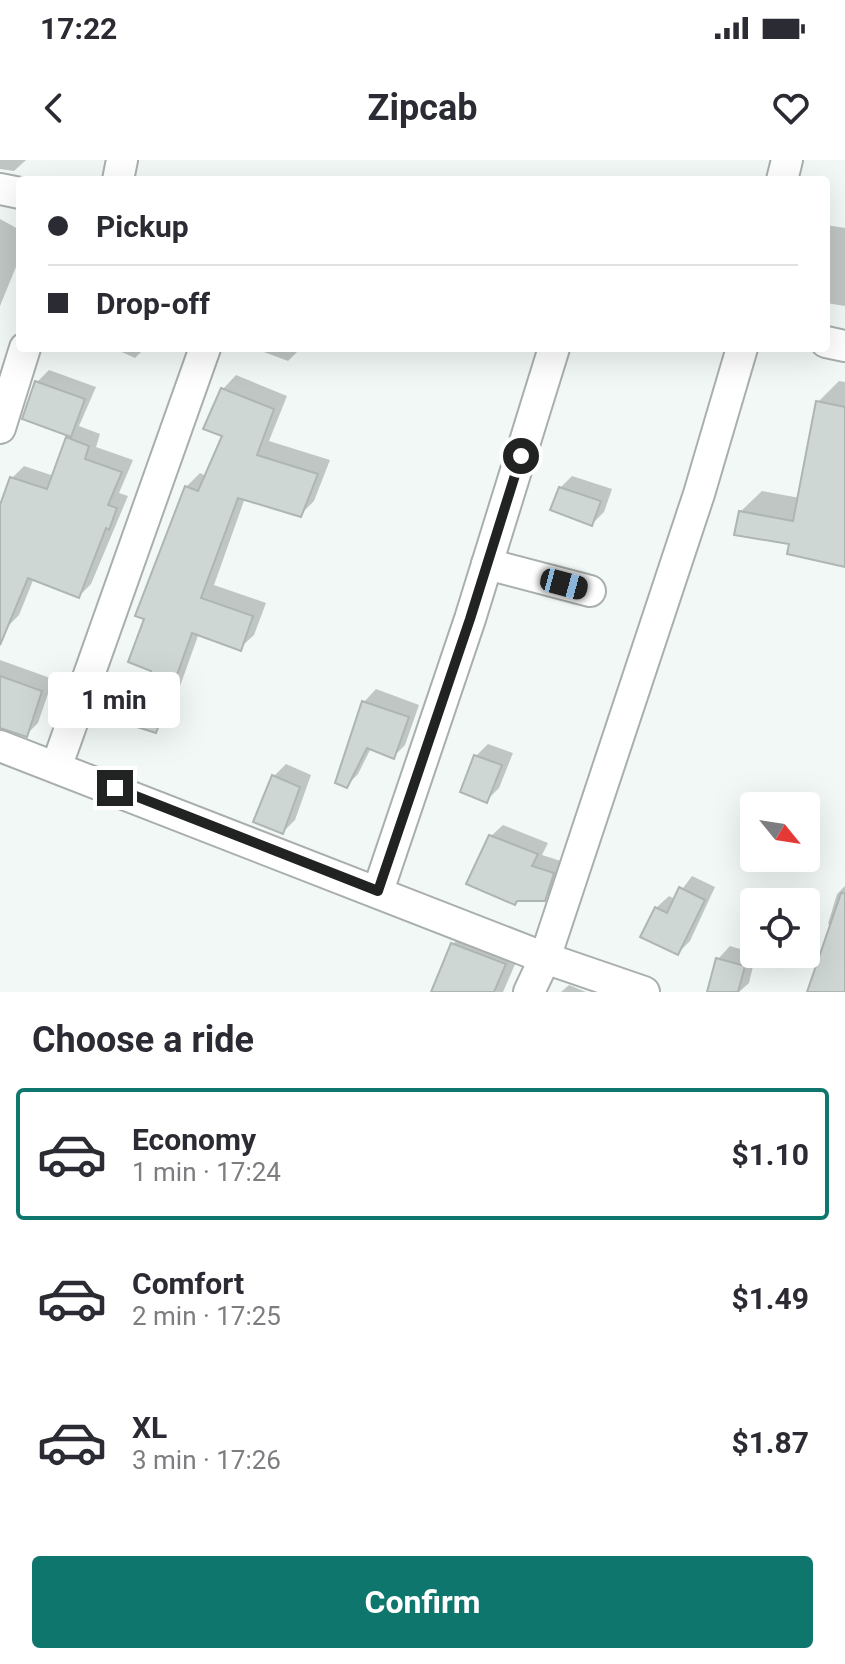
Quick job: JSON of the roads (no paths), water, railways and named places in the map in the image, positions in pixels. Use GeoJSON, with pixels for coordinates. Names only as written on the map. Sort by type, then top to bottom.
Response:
{"type":"FeatureCollection","features":[{"type":"Feature","properties":{"kind":"street"},"geometry":{"type":"LineString","coordinates":[[0,428],[24,352]]}},
{"type":"Feature","properties":{"kind":"street"},"geometry":{"type":"LineString","coordinates":[[57,765],[204,352]]}},
{"type":"Feature","properties":{"kind":"street"},"geometry":{"type":"LineString","coordinates":[[378,891],[487,564],[553,352]]}},
{"type":"Feature","properties":{"kind":"street"},"geometry":{"type":"LineString","coordinates":[[529,992],[545,958],[699,494],[741,352]]}},
{"type":"Feature","properties":{"kind":"street"},"geometry":{"type":"LineString","coordinates":[[487,564],[590,591]]}},
{"type":"Feature","properties":{"kind":"street"},"geometry":{"type":"LineString","coordinates":[[0,746],[57,765],[545,958],[644,992]]}}]}
